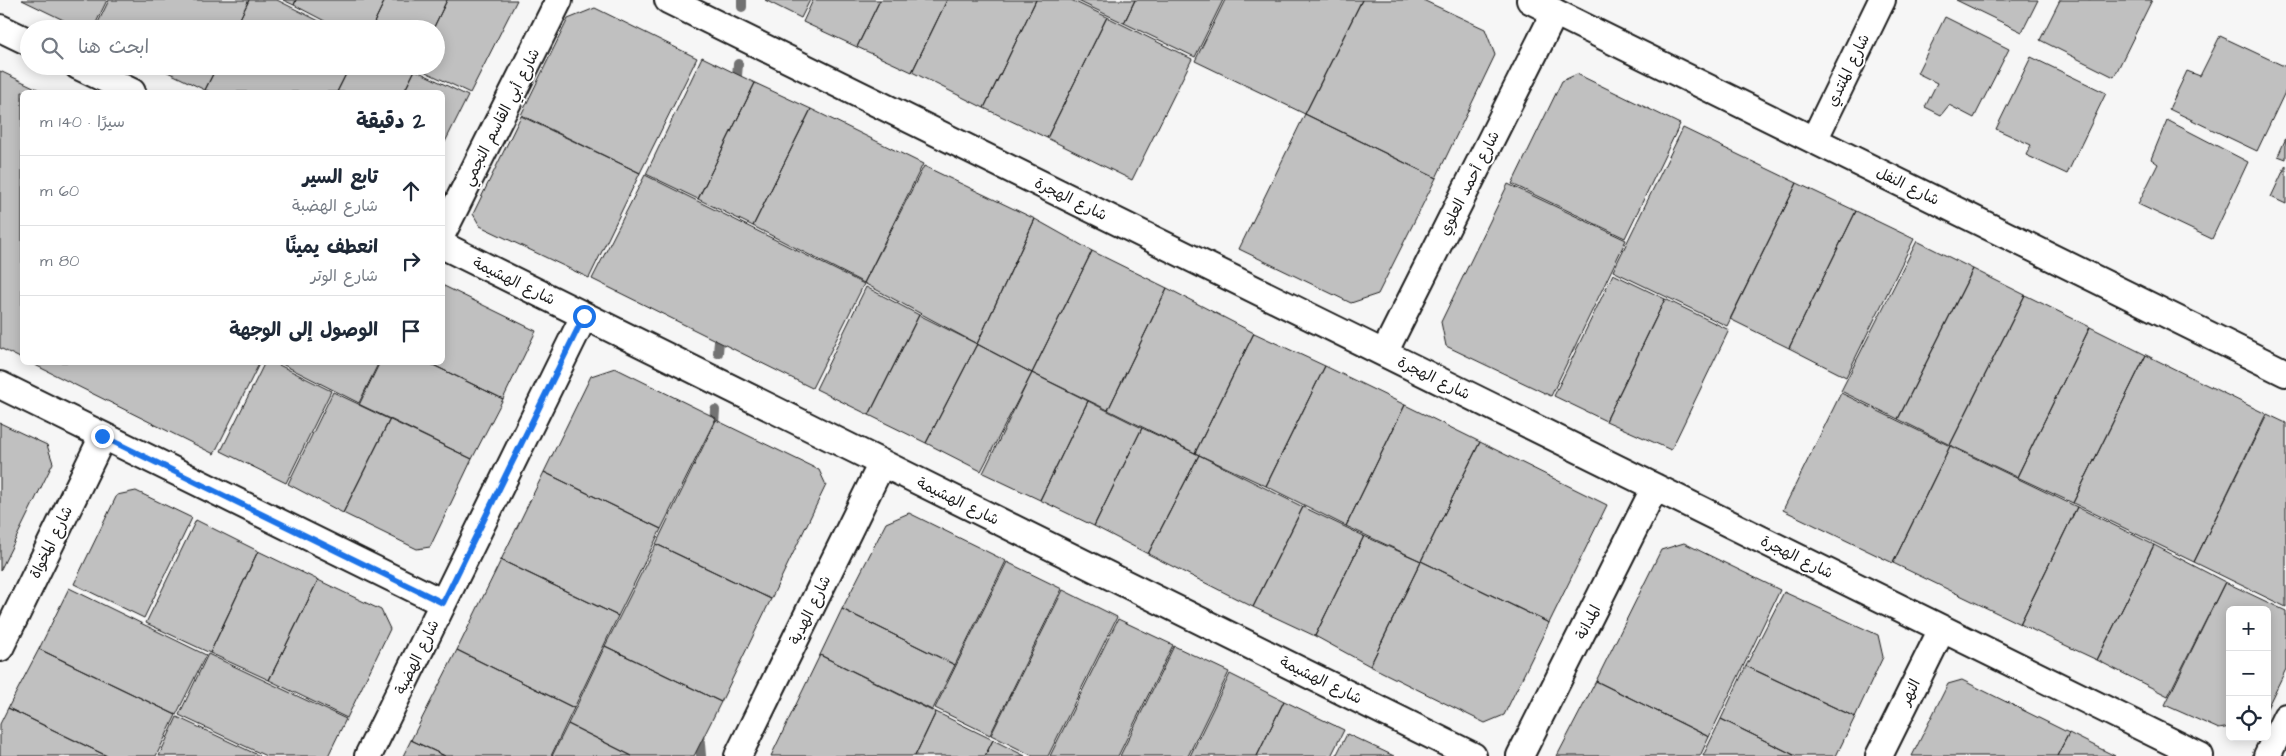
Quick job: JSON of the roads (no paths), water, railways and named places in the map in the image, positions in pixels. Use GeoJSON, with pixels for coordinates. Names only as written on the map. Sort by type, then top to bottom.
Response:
{"type":"FeatureCollection","features":[{"type":"Feature","properties":{"kind":"street","name":"شارع أبي القاسم النجمي"},"geometry":{"type":"LineString","coordinates":[[445,228],[559,0]]}},
{"type":"Feature","properties":{"kind":"street","name":"شارع الهجرة"},"geometry":{"type":"LineString","coordinates":[[668,0],[2200,756]]}},
{"type":"Feature","properties":{"kind":"street","name":"شارع النفل"},"geometry":{"type":"LineString","coordinates":[[1530,0],[2286,373]]}},
{"type":"Feature","properties":{"kind":"street","name":"شارع المنتدي"},"geometry":{"type":"LineString","coordinates":[[1814,140],[1882,0]]}},
{"type":"Feature","properties":{"kind":"street","name":"شارع أحمد العلوي"},"geometry":{"type":"LineString","coordinates":[[1384,353],[1555,12]]}},
{"type":"Feature","properties":{"kind":"street"},"geometry":{"type":"LineString","coordinates":[[0,28],[20,38]]}},
{"type":"Feature","properties":{"kind":"street"},"geometry":{"type":"LineString","coordinates":[[97,75],[128,90]]}},
{"type":"Feature","properties":{"kind":"street","name":"شارع الهشيمة"},"geometry":{"type":"LineString","coordinates":[[445,246],[1473,756]]}},
{"type":"Feature","properties":{"kind":"street","name":"شارع الهضبة"},"geometry":{"type":"LineString","coordinates":[[368,756],[584,316]]}},
{"type":"Feature","properties":{"kind":"street"},"geometry":{"type":"LineString","coordinates":[[0,385],[443,603]]}},
{"type":"Feature","properties":{"kind":"street","name":"شارع المخواة"},"geometry":{"type":"LineString","coordinates":[[0,648],[102,436]]}},
{"type":"Feature","properties":{"kind":"street","name":"شارع الهدية"},"geometry":{"type":"LineString","coordinates":[[738,756],[882,463]]}},
{"type":"Feature","properties":{"kind":"street","name":"المدانة"},"geometry":{"type":"LineString","coordinates":[[1520,756],[1655,487]]}},
{"type":"Feature","properties":{"kind":"street","name":"النهر"},"geometry":{"type":"LineString","coordinates":[[1879,756],[1942,629]]}},
{"type":"Feature","properties":{"kind":"street"},"geometry":{"type":"LineString","coordinates":[[2267,756],[2286,717]]}},
{"type":"Feature","properties":{"kind":"waterway"},"geometry":{"type":"LineString","coordinates":[[742,0],[742,7]]}},
{"type":"Feature","properties":{"kind":"waterway"},"geometry":{"type":"LineString","coordinates":[[736,87],[738,64]]}},
{"type":"Feature","properties":{"kind":"waterway"},"geometry":{"type":"LineString","coordinates":[[718,353],[720,329]]}},
{"type":"Feature","properties":{"kind":"waterway"},"geometry":{"type":"LineString","coordinates":[[713,438],[715,410]]}},
{"type":"Feature","properties":{"kind":"waterway"},"geometry":{"type":"LineString","coordinates":[[699,732],[701,756]]}}]}
